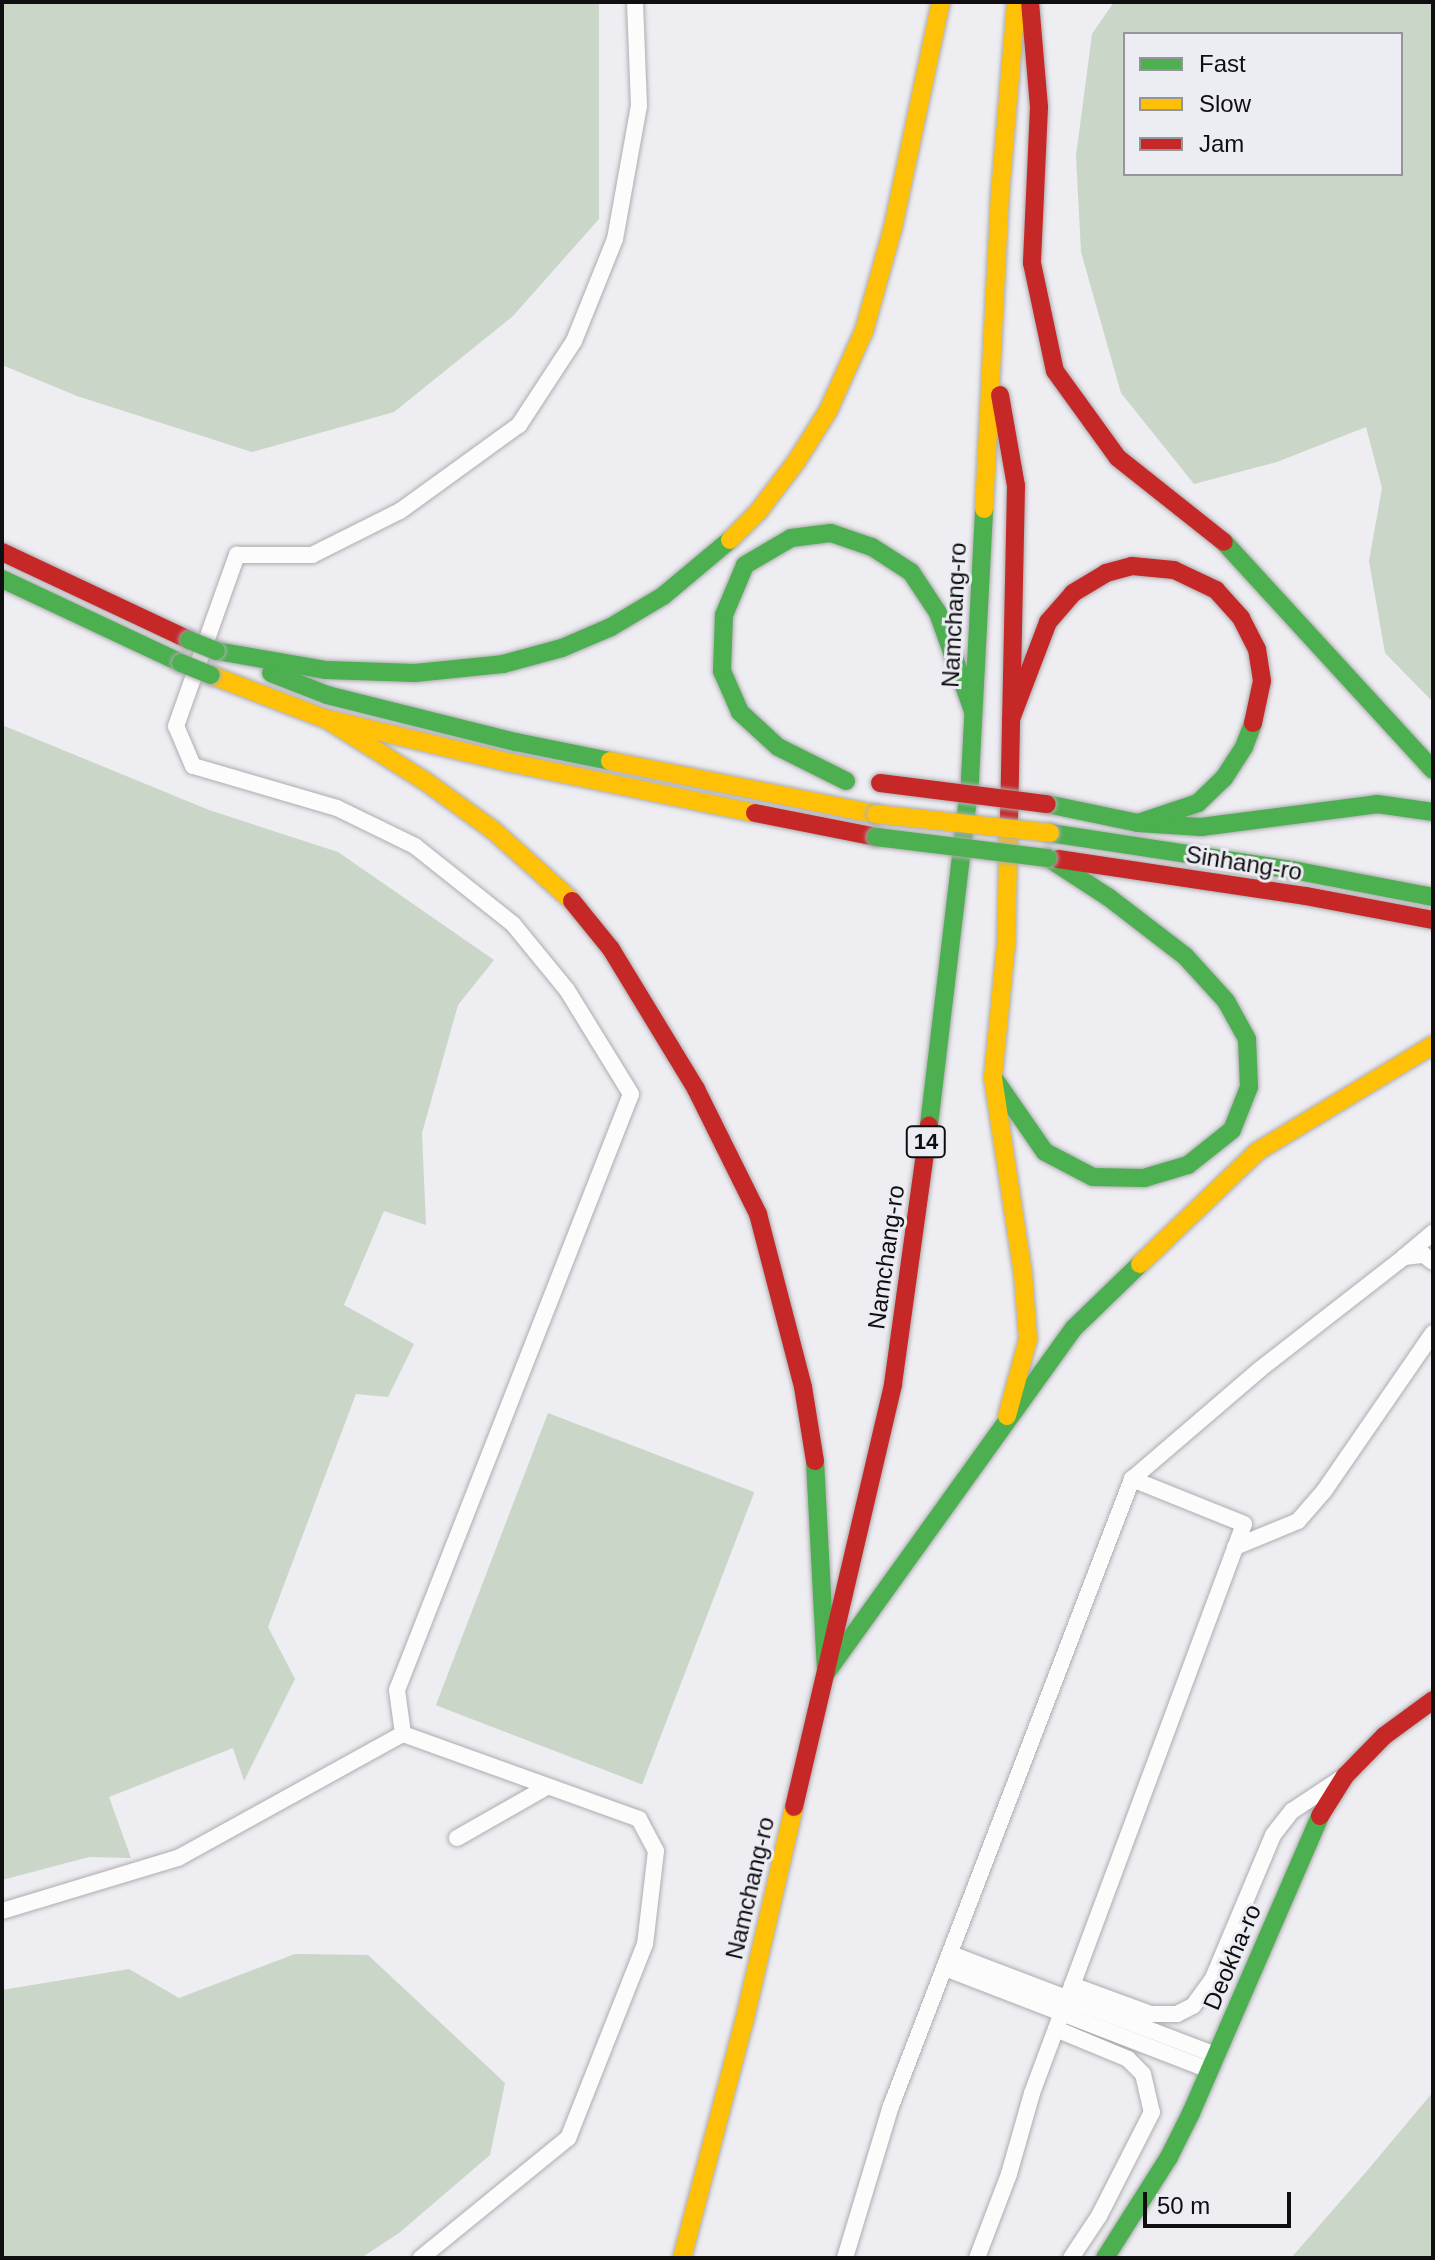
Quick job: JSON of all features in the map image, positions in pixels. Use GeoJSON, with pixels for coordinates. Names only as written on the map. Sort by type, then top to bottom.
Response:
{"type":"FeatureCollection","features":[{"type":"Feature","properties":{"kind":"main road"},"geometry":{"type":"LineString","coordinates":[[217,651],[326,670],[415,673],[503,664],[562,648],[611,627],[663,596],[709,561],[758,512],[796,462],[828,411],[864,331],[893,227],[941,2]]}},
{"type":"Feature","properties":{"kind":"main road","name":"Namchang-ro"},"geometry":{"type":"LineString","coordinates":[[682,2258],[744,2022],[893,1384],[944,1012],[970,779],[1000,194],[1016,2]]}},
{"type":"Feature","properties":{"kind":"main road"},"geometry":{"type":"LineString","coordinates":[[1030,2],[1039,107],[1032,263],[1055,371],[1118,458],[1219,537],[1433,770]]}},
{"type":"Feature","properties":{"kind":"main road"},"geometry":{"type":"LineString","coordinates":[[992,348],[1016,486],[1006,945],[993,1077],[1021,1259],[1028,1339],[1004,1425]]}},
{"type":"Feature","properties":{"kind":"main road"},"geometry":{"type":"LineString","coordinates":[[846,781],[778,747],[740,712],[722,671],[724,615],[745,565],[791,538],[831,533],[872,547],[911,572],[938,613],[973,711]]}},
{"type":"Feature","properties":{"kind":"main road"},"geometry":{"type":"LineString","coordinates":[[2,552],[189,640],[327,695],[516,742],[655,771],[880,783],[1047,804],[1138,823],[1201,827],[1377,804],[1433,812]]}},
{"type":"Feature","properties":{"kind":"main road"},"geometry":{"type":"LineString","coordinates":[[1011,719],[1048,622],[1073,593],[1106,573],[1132,566],[1174,570],[1216,590],[1241,618],[1257,649],[1262,681],[1257,712],[1244,747],[1224,778],[1198,803],[1138,823]]}},
{"type":"Feature","properties":{"kind":"main road"},"geometry":{"type":"LineString","coordinates":[[2,579],[181,663],[326,719],[425,781],[493,830],[570,899],[611,949],[696,1089],[758,1214],[803,1387],[815,1454],[826,1673]]}},
{"type":"Feature","properties":{"kind":"main road","name":"Sinhang-ro"},"geometry":{"type":"LineString","coordinates":[[326,719],[511,763],[876,837],[1048,858],[1306,896],[1433,920]]}},
{"type":"Feature","properties":{"kind":"main road","name":"Sinhang-ro"},"geometry":{"type":"LineString","coordinates":[[655,771],[876,814],[1050,833],[1298,871],[1433,897]]}},
{"type":"Feature","properties":{"kind":"main road"},"geometry":{"type":"LineString","coordinates":[[993,1077],[1045,1152],[1093,1177],[1144,1178],[1188,1165],[1232,1130],[1249,1087],[1247,1039],[1226,1001],[1185,956],[1108,897],[1048,858]]}},
{"type":"Feature","properties":{"kind":"main road"},"geometry":{"type":"LineString","coordinates":[[826,1673],[1074,1328],[1258,1151],[1433,1045]]}},
{"type":"Feature","properties":{"kind":"main road","name":"Deokha-ro"},"geometry":{"type":"LineString","coordinates":[[1105,2258],[1169,2157],[1322,1812],[1345,1776],[1384,1736],[1433,1700]]}},
{"type":"Feature","properties":{"kind":"street"},"geometry":{"type":"LineString","coordinates":[[403,1734],[397,1690],[631,1094],[567,990],[513,924],[402,840],[337,808],[193,766],[176,726],[237,555],[312,555],[400,511],[519,425],[574,341],[615,239],[637,121],[635,2]]}},
{"type":"Feature","properties":{"kind":"street"},"geometry":{"type":"LineString","coordinates":[[845,2258],[891,2106],[1132,1479],[1259,1370],[1433,1233]]}},
{"type":"Feature","properties":{"kind":"street"},"geometry":{"type":"LineString","coordinates":[[1404,1257],[1424,1255],[1433,1262]]}},
{"type":"Feature","properties":{"kind":"street"},"geometry":{"type":"LineString","coordinates":[[1235,1547],[1298,1521],[1324,1491],[1433,1333]]}},
{"type":"Feature","properties":{"kind":"street"},"geometry":{"type":"LineString","coordinates":[[977,2258],[1064,2007],[1244,1524],[1132,1479]]}},
{"type":"Feature","properties":{"kind":"street"},"geometry":{"type":"LineString","coordinates":[[2,1911],[178,1858],[403,1734],[545,1788],[639,1819],[656,1851],[645,1944],[568,2138],[421,2258]]}},
{"type":"Feature","properties":{"kind":"street"},"geometry":{"type":"LineString","coordinates":[[1064,2007],[1177,2014],[1193,2006],[1213,1978],[1273,1835],[1292,1811],[1345,1776]]}},
{"type":"Feature","properties":{"kind":"street"},"geometry":{"type":"LineString","coordinates":[[457,1838],[545,1788]]}},
{"type":"Feature","properties":{"kind":"street"},"geometry":{"type":"LineString","coordinates":[[948,1961],[1213,2063]]}},
{"type":"Feature","properties":{"kind":"street"},"geometry":{"type":"LineString","coordinates":[[1064,2007],[1143,2074],[1152,2112],[1099,2216],[1071,2258]]}},
{"type":"Feature","properties":{"kind":"green space"},"geometry":{"type":"Polygon","coordinates":[[[2,2],[599,2],[599,219],[513,316],[394,412],[252,452],[77,396],[2,365],[2,2]]]}},
{"type":"Feature","properties":{"kind":"green space"},"geometry":{"type":"Polygon","coordinates":[[[1114,2],[1433,2],[1433,702],[1385,653],[1369,561],[1382,488],[1366,427],[1277,462],[1194,484],[1121,393],[1081,252],[1076,156],[1092,34],[1114,2]]]}},
{"type":"Feature","properties":{"kind":"green space"},"geometry":{"type":"Polygon","coordinates":[[[2,725],[209,810],[338,852],[494,960],[458,1005],[422,1133],[426,1225],[384,1211],[344,1305],[414,1344],[388,1397],[356,1394],[268,1627],[295,1679],[244,1781],[233,1748],[109,1797],[131,1858],[89,1857],[2,1880],[2,725]]]}},
{"type":"Feature","properties":{"kind":"green space"},"geometry":{"type":"Polygon","coordinates":[[[548,1413],[754,1492],[642,1784],[436,1705],[548,1413]]]}},
{"type":"Feature","properties":{"kind":"green space"},"geometry":{"type":"Polygon","coordinates":[[[295,1954],[368,1955],[505,2083],[490,2155],[399,2233],[361,2258],[2,2258],[2,1990],[129,1969],[179,1998],[295,1954]]]}},
{"type":"Feature","properties":{"kind":"green space"},"geometry":{"type":"Polygon","coordinates":[[[1433,2092],[1433,2258],[1291,2258],[1366,2172],[1433,2092]]]}},
{"type":"Feature","properties":{"kind":"traffic: fast"},"geometry":{"type":"LineString","coordinates":[[929,1125],[970,779],[984,509]]}},
{"type":"Feature","properties":{"kind":"traffic: fast"},"geometry":{"type":"LineString","coordinates":[[846,781],[778,747],[740,712],[722,671],[724,615],[745,565],[791,538],[831,533],[872,547],[911,572],[938,613],[973,711]]}},
{"type":"Feature","properties":{"kind":"traffic: fast"},"geometry":{"type":"LineString","coordinates":[[217,651],[326,670],[415,673],[503,664],[562,648],[611,627],[663,596],[730,540]]}},
{"type":"Feature","properties":{"kind":"traffic: fast"},"geometry":{"type":"LineString","coordinates":[[1224,542],[1433,770]]}},
{"type":"Feature","properties":{"kind":"traffic: fast"},"geometry":{"type":"LineString","coordinates":[[2,579],[181,663]]}},
{"type":"Feature","properties":{"kind":"traffic: fast"},"geometry":{"type":"LineString","coordinates":[[189,640],[216,651]]}},
{"type":"Feature","properties":{"kind":"traffic: fast"},"geometry":{"type":"LineString","coordinates":[[181,663],[211,675]]}},
{"type":"Feature","properties":{"kind":"traffic: fast"},"geometry":{"type":"LineString","coordinates":[[271,673],[327,695],[516,742],[610,761]]}},
{"type":"Feature","properties":{"kind":"traffic: fast"},"geometry":{"type":"LineString","coordinates":[[1138,823],[1198,803],[1224,778],[1244,747],[1253,723]]}},
{"type":"Feature","properties":{"kind":"traffic: fast"},"geometry":{"type":"LineString","coordinates":[[1047,804],[1138,823],[1201,827],[1377,804],[1433,812]]}},
{"type":"Feature","properties":{"kind":"traffic: fast"},"geometry":{"type":"LineString","coordinates":[[1050,833],[1298,871],[1433,897]]}},
{"type":"Feature","properties":{"kind":"traffic: fast"},"geometry":{"type":"LineString","coordinates":[[876,837],[1048,858]]}},
{"type":"Feature","properties":{"kind":"traffic: fast"},"geometry":{"type":"LineString","coordinates":[[993,1077],[1045,1152],[1093,1177],[1144,1178],[1188,1165],[1232,1130],[1249,1087],[1247,1039],[1226,1001],[1185,956],[1108,897],[1048,858]]}},
{"type":"Feature","properties":{"kind":"traffic: fast"},"geometry":{"type":"LineString","coordinates":[[826,1673],[1074,1328],[1140,1264]]}},
{"type":"Feature","properties":{"kind":"traffic: fast"},"geometry":{"type":"LineString","coordinates":[[815,1461],[826,1673]]}},
{"type":"Feature","properties":{"kind":"traffic: fast"},"geometry":{"type":"LineString","coordinates":[[1105,2258],[1169,2157],[1191,2113],[1320,1816]]}},
{"type":"Feature","properties":{"kind":"traffic: slow"},"geometry":{"type":"LineString","coordinates":[[730,540],[758,512],[796,462],[828,411],[864,331],[893,227],[941,2]]}},
{"type":"Feature","properties":{"kind":"traffic: slow"},"geometry":{"type":"LineString","coordinates":[[984,509],[1000,194],[1016,2]]}},
{"type":"Feature","properties":{"kind":"traffic: slow"},"geometry":{"type":"LineString","coordinates":[[211,675],[323,718],[511,763],[755,813]]}},
{"type":"Feature","properties":{"kind":"traffic: slow"},"geometry":{"type":"LineString","coordinates":[[326,719],[425,781],[493,830],[572,901]]}},
{"type":"Feature","properties":{"kind":"traffic: slow"},"geometry":{"type":"LineString","coordinates":[[610,761],[876,814]]}},
{"type":"Feature","properties":{"kind":"traffic: slow"},"geometry":{"type":"LineString","coordinates":[[876,814],[1050,833]]}},
{"type":"Feature","properties":{"kind":"traffic: slow"},"geometry":{"type":"LineString","coordinates":[[1007,1416],[1028,1339],[1023,1274],[993,1077],[1006,945],[1009,817]]}},
{"type":"Feature","properties":{"kind":"traffic: slow"},"geometry":{"type":"LineString","coordinates":[[1140,1264],[1258,1151],[1433,1045]]}},
{"type":"Feature","properties":{"kind":"traffic: slow"},"geometry":{"type":"LineString","coordinates":[[682,2258],[744,2022],[794,1807]]}},
{"type":"Feature","properties":{"kind":"traffic: jam"},"geometry":{"type":"LineString","coordinates":[[1030,2],[1039,107],[1032,263],[1055,371],[1118,458],[1224,542]]}},
{"type":"Feature","properties":{"kind":"traffic: jam"},"geometry":{"type":"LineString","coordinates":[[1000,395],[1016,486],[1009,817]]}},
{"type":"Feature","properties":{"kind":"traffic: jam"},"geometry":{"type":"LineString","coordinates":[[2,552],[189,640]]}},
{"type":"Feature","properties":{"kind":"traffic: jam"},"geometry":{"type":"LineString","coordinates":[[1011,719],[1048,622],[1073,593],[1106,573],[1132,566],[1174,570],[1216,590],[1241,618],[1257,649],[1262,681],[1253,723]]}},
{"type":"Feature","properties":{"kind":"traffic: jam"},"geometry":{"type":"LineString","coordinates":[[880,783],[1047,804]]}},
{"type":"Feature","properties":{"kind":"traffic: jam"},"geometry":{"type":"LineString","coordinates":[[755,813],[876,837]]}},
{"type":"Feature","properties":{"kind":"traffic: jam"},"geometry":{"type":"LineString","coordinates":[[1058,859],[1306,896],[1433,920]]}},
{"type":"Feature","properties":{"kind":"traffic: jam"},"geometry":{"type":"LineString","coordinates":[[572,901],[611,949],[696,1089],[758,1214],[803,1387],[815,1461]]}},
{"type":"Feature","properties":{"kind":"traffic: jam"},"geometry":{"type":"LineString","coordinates":[[794,1807],[893,1384],[929,1125]]}},
{"type":"Feature","properties":{"kind":"traffic: jam"},"geometry":{"type":"LineString","coordinates":[[1320,1816],[1345,1776],[1384,1736],[1433,1700]]}}]}
